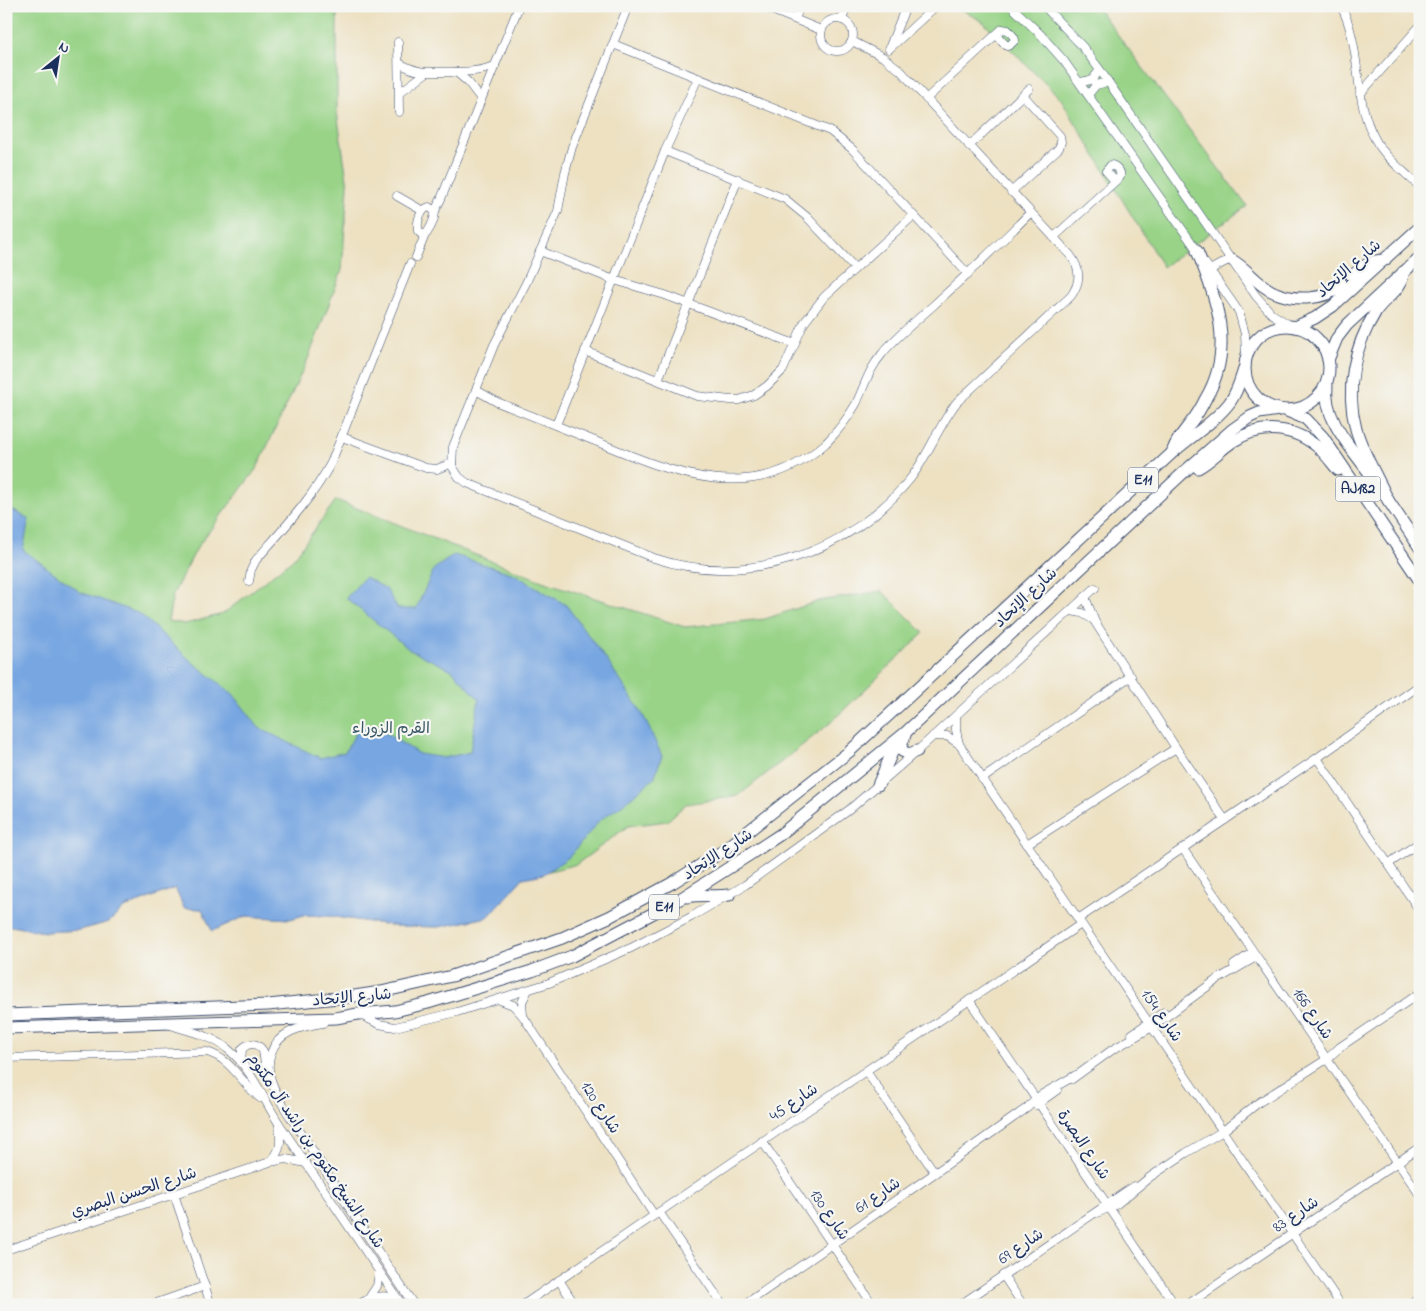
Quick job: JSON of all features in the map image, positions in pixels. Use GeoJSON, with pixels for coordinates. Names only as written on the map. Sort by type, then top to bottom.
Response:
{"type":"FeatureCollection","features":[{"type":"Feature","properties":{"kind":"highway","name":"شارع الإتحاد"},"geometry":{"type":"LineString","coordinates":[[1293,326],[1315,318],[1333,306],[1420,227]]}},
{"type":"Feature","properties":{"kind":"highway"},"geometry":{"type":"LineString","coordinates":[[1172,453],[1176,440],[1193,421],[1208,395],[1216,376],[1221,347],[1222,334],[1216,301],[1197,251]]}},
{"type":"Feature","properties":{"kind":"highway"},"geometry":{"type":"LineString","coordinates":[[1328,360],[1337,338],[1347,325],[1420,257]]}},
{"type":"Feature","properties":{"kind":"highway"},"geometry":{"type":"LineString","coordinates":[[1230,259],[1239,264],[1268,290],[1295,298],[1318,296],[1331,292],[1338,289],[1368,263],[1385,260]]}},
{"type":"Feature","properties":{"kind":"highway"},"geometry":{"type":"LineString","coordinates":[[1389,502],[1356,430],[1352,402],[1353,366],[1357,350],[1366,330],[1377,310],[1400,286],[1403,272]]}},
{"type":"Feature","properties":{"kind":"highway"},"geometry":{"type":"LineString","coordinates":[[1293,326],[1306,331],[1316,338],[1324,348],[1328,360],[1329,370],[1323,391],[1307,406],[1296,410],[1282,410],[1267,406],[1250,389],[1246,378],[1245,361],[1251,346],[1258,337],[1274,328],[1293,326]]}},
{"type":"Feature","properties":{"kind":"highway","name":"شارع الإتحاد"},"geometry":{"type":"LineString","coordinates":[[6,1015],[249,1006],[348,997],[390,990],[452,976],[562,938],[672,883],[723,851],[850,751],[1172,453],[1219,413],[1231,401],[1239,384],[1245,361]]}},
{"type":"Feature","properties":{"kind":"highway","name":"AJ182"},"geometry":{"type":"LineString","coordinates":[[1327,381],[1326,399],[1331,416],[1420,548]]}},
{"type":"Feature","properties":{"kind":"highway","name":"شارع الإتحاد"},"geometry":{"type":"LineString","coordinates":[[6,1028],[336,1018],[395,1011],[428,1004],[532,971],[572,956],[680,899],[781,834],[901,736],[1183,474],[1245,420],[1259,412],[1282,410]]}},
{"type":"Feature","properties":{"kind":"highway","name":"AJ182"},"geometry":{"type":"LineString","coordinates":[[1282,410],[1306,419],[1314,426],[1333,450],[1420,581]]}},
{"type":"Feature","properties":{"kind":"highway"},"geometry":{"type":"LineString","coordinates":[[1183,474],[1204,465],[1228,445],[1245,435],[1270,429],[1283,430],[1307,439],[1321,450],[1360,492]]}},
{"type":"Feature","properties":{"kind":"highway"},"geometry":{"type":"LineString","coordinates":[[901,736],[902,751],[909,754],[917,751]]}},
{"type":"Feature","properties":{"kind":"highway"},"geometry":{"type":"LineString","coordinates":[[878,785],[901,736]]}},
{"type":"Feature","properties":{"kind":"highway"},"geometry":{"type":"LineString","coordinates":[[680,899],[700,895],[729,895]]}},
{"type":"Feature","properties":{"kind":"street"},"geometry":{"type":"LineString","coordinates":[[416,257],[425,235],[429,231],[435,211],[442,199],[519,6]]}},
{"type":"Feature","properties":{"kind":"street"},"geometry":{"type":"LineString","coordinates":[[628,6],[572,147],[558,211],[526,283],[494,345],[452,447],[452,463],[456,473],[467,483],[670,563],[686,566],[717,569],[749,567],[780,562],[810,553],[852,531],[878,512],[895,496],[920,466],[948,414],[957,402],[1071,296],[1078,283],[1078,268],[1070,255],[900,70],[885,58],[852,41]]}},
{"type":"Feature","properties":{"kind":"street"},"geometry":{"type":"LineString","coordinates":[[762,6],[821,30]]}},
{"type":"Feature","properties":{"kind":"street"},"geometry":{"type":"LineString","coordinates":[[795,20],[800,6]]}},
{"type":"Feature","properties":{"kind":"street"},"geometry":{"type":"LineString","coordinates":[[842,20],[847,6]]}},
{"type":"Feature","properties":{"kind":"street"},"geometry":{"type":"LineString","coordinates":[[885,58],[906,6]]}},
{"type":"Feature","properties":{"kind":"street"},"geometry":{"type":"LineString","coordinates":[[889,49],[936,6]]}},
{"type":"Feature","properties":{"kind":"street"},"geometry":{"type":"LineString","coordinates":[[1011,6],[1041,35],[1080,82],[1239,312],[1245,334],[1245,361]]}},
{"type":"Feature","properties":{"kind":"street"},"geometry":{"type":"LineString","coordinates":[[1044,6],[1082,46],[1100,70],[1263,306],[1276,317],[1293,326]]}},
{"type":"Feature","properties":{"kind":"street"},"geometry":{"type":"LineString","coordinates":[[1341,6],[1353,38],[1360,94],[1368,125],[1378,144],[1420,187]]}},
{"type":"Feature","properties":{"kind":"street"},"geometry":{"type":"LineString","coordinates":[[834,19],[842,20],[849,25],[853,33],[852,41],[847,48],[840,51],[831,51],[824,46],[821,30],[826,23],[834,19]]}},
{"type":"Feature","properties":{"kind":"street"},"geometry":{"type":"LineString","coordinates":[[1360,94],[1420,26]]}},
{"type":"Feature","properties":{"kind":"street"},"geometry":{"type":"LineString","coordinates":[[926,100],[996,35]]}},
{"type":"Feature","properties":{"kind":"street"},"geometry":{"type":"LineString","coordinates":[[398,42],[399,112]]}},
{"type":"Feature","properties":{"kind":"street"},"geometry":{"type":"LineString","coordinates":[[614,44],[830,131],[852,149],[968,274]]}},
{"type":"Feature","properties":{"kind":"street"},"geometry":{"type":"LineString","coordinates":[[399,63],[408,68],[426,73],[476,72],[495,66]]}},
{"type":"Feature","properties":{"kind":"street"},"geometry":{"type":"LineString","coordinates":[[1080,82],[1092,80],[1100,70]]}},
{"type":"Feature","properties":{"kind":"street"},"geometry":{"type":"LineString","coordinates":[[456,72],[468,82],[482,99]]}},
{"type":"Feature","properties":{"kind":"street"},"geometry":{"type":"LineString","coordinates":[[399,93],[426,73]]}},
{"type":"Feature","properties":{"kind":"street"},"geometry":{"type":"LineString","coordinates":[[556,425],[665,151],[698,78]]}},
{"type":"Feature","properties":{"kind":"street"},"geometry":{"type":"LineString","coordinates":[[1088,95],[1096,85],[1108,82]]}},
{"type":"Feature","properties":{"kind":"street"},"geometry":{"type":"LineString","coordinates":[[969,146],[1029,88]]}},
{"type":"Feature","properties":{"kind":"street"},"geometry":{"type":"LineString","coordinates":[[1011,192],[1059,148],[1061,142],[1060,136],[1023,95]]}},
{"type":"Feature","properties":{"kind":"street"},"geometry":{"type":"LineString","coordinates":[[665,151],[772,192],[796,207],[855,268]]}},
{"type":"Feature","properties":{"kind":"street"},"geometry":{"type":"LineString","coordinates":[[658,380],[738,179]]}},
{"type":"Feature","properties":{"kind":"street"},"geometry":{"type":"LineString","coordinates":[[1054,238],[1115,182]]}},
{"type":"Feature","properties":{"kind":"street"},"geometry":{"type":"LineString","coordinates":[[396,196],[423,210]]}},
{"type":"Feature","properties":{"kind":"street"},"geometry":{"type":"LineString","coordinates":[[425,235],[420,233],[417,228],[419,219],[423,210],[429,207],[435,211]]}},
{"type":"Feature","properties":{"kind":"street"},"geometry":{"type":"LineString","coordinates":[[476,390],[497,402],[643,461],[694,476],[717,480],[736,480],[772,474],[806,458],[834,434],[850,414],[870,372],[881,354],[968,274],[1030,213]]}},
{"type":"Feature","properties":{"kind":"street"},"geometry":{"type":"LineString","coordinates":[[586,351],[697,396],[722,400],[738,400],[761,391],[774,381],[787,363],[804,323],[817,305],[913,216]]}},
{"type":"Feature","properties":{"kind":"street"},"geometry":{"type":"LineString","coordinates":[[540,251],[614,280],[689,303],[795,344]]}},
{"type":"Feature","properties":{"kind":"street"},"geometry":{"type":"LineString","coordinates":[[1210,270],[1230,259]]}},
{"type":"Feature","properties":{"kind":"street"},"geometry":{"type":"LineString","coordinates":[[249,581],[251,570],[256,560],[294,518],[316,490],[330,463],[410,264]]}},
{"type":"Feature","properties":{"kind":"street"},"geometry":{"type":"LineString","coordinates":[[342,437],[426,468],[437,469],[452,463]]}},
{"type":"Feature","properties":{"kind":"street"},"geometry":{"type":"LineString","coordinates":[[358,1014],[379,1024],[391,1027],[500,1000],[631,948],[691,917],[763,872],[849,810],[956,716],[1095,588]]}},
{"type":"Feature","properties":{"kind":"street"},"geometry":{"type":"LineString","coordinates":[[1085,597],[1095,622],[1225,820]]}},
{"type":"Feature","properties":{"kind":"street"},"geometry":{"type":"LineString","coordinates":[[1071,611],[1087,615],[1095,622]]}},
{"type":"Feature","properties":{"kind":"street"},"geometry":{"type":"LineString","coordinates":[[982,778],[1131,676]]}},
{"type":"Feature","properties":{"kind":"street","name":"شارع 45"},"geometry":{"type":"LineString","coordinates":[[523,1305],[969,1000],[1420,684]]}},
{"type":"Feature","properties":{"kind":"street"},"geometry":{"type":"LineString","coordinates":[[956,716],[958,744]]}},
{"type":"Feature","properties":{"kind":"street"},"geometry":{"type":"LineString","coordinates":[[933,736],[947,736],[958,744]]}},
{"type":"Feature","properties":{"kind":"street","name":"شارع 154"},"geometry":{"type":"LineString","coordinates":[[958,744],[1341,1305]]}},
{"type":"Feature","properties":{"kind":"street"},"geometry":{"type":"LineString","coordinates":[[1027,844],[1176,748]]}},
{"type":"Feature","properties":{"kind":"street"},"geometry":{"type":"LineString","coordinates":[[1317,758],[1420,910]]}},
{"type":"Feature","properties":{"kind":"street"},"geometry":{"type":"LineString","coordinates":[[1388,864],[1420,842]]}},
{"type":"Feature","properties":{"kind":"street","name":"شارع 166"},"geometry":{"type":"LineString","coordinates":[[1182,849],[1420,1195]]}},
{"type":"Feature","properties":{"kind":"street","name":"شارع 61"},"geometry":{"type":"LineString","coordinates":[[744,1305],[1066,1080],[1112,1050],[1119,1042],[1150,1025],[1215,981],[1222,973],[1255,954]]}},
{"type":"Feature","properties":{"kind":"street"},"geometry":{"type":"LineString","coordinates":[[523,1016],[522,1002],[528,990]]}},
{"type":"Feature","properties":{"kind":"street","name":"شارع 69"},"geometry":{"type":"LineString","coordinates":[[960,1305],[1186,1153],[1193,1145],[1221,1129],[1248,1108],[1420,993]]}},
{"type":"Feature","properties":{"kind":"street","name":"شارع 120"},"geometry":{"type":"LineString","coordinates":[[500,1000],[513,1005],[523,1016],[656,1213],[722,1305]]}},
{"type":"Feature","properties":{"kind":"street","name":"شارع البصرة"},"geometry":{"type":"LineString","coordinates":[[969,1000],[1175,1305]]}},
{"type":"Feature","properties":{"kind":"street","name":"شارع الشيخ مكتوم بن راشد آل مكتوم"},"geometry":{"type":"LineString","coordinates":[[336,1018],[322,1023],[299,1027],[284,1035],[271,1052],[270,1075],[279,1097],[313,1152],[414,1305]]}},
{"type":"Feature","properties":{"kind":"street","name":"شارع الشيخ مكتوم بن راشد آل مكتوم"},"geometry":{"type":"LineString","coordinates":[[161,1023],[201,1035],[219,1043],[235,1055],[279,1124],[402,1305]]}},
{"type":"Feature","properties":{"kind":"street"},"geometry":{"type":"LineString","coordinates":[[241,1063],[242,1049],[248,1044],[257,1045],[263,1051],[265,1069],[270,1075]]}},
{"type":"Feature","properties":{"kind":"street"},"geometry":{"type":"LineString","coordinates":[[6,1058],[207,1052],[223,1058],[253,1091],[266,1102]]}},
{"type":"Feature","properties":{"kind":"street"},"geometry":{"type":"LineString","coordinates":[[866,1071],[935,1173]]}},
{"type":"Feature","properties":{"kind":"street"},"geometry":{"type":"LineString","coordinates":[[270,1162],[280,1149],[279,1124]]}},
{"type":"Feature","properties":{"kind":"street","name":"شارع 130"},"geometry":{"type":"LineString","coordinates":[[762,1141],[873,1305]]}},
{"type":"Feature","properties":{"kind":"street","name":"شارع 83"},"geometry":{"type":"LineString","coordinates":[[1187,1305],[1420,1147]]}},
{"type":"Feature","properties":{"kind":"street","name":"شارع الحسن البصري"},"geometry":{"type":"LineString","coordinates":[[6,1250],[270,1162],[293,1159],[306,1163]]}},
{"type":"Feature","properties":{"kind":"street"},"geometry":{"type":"LineString","coordinates":[[174,1194],[211,1305]]}},
{"type":"Feature","properties":{"kind":"street"},"geometry":{"type":"LineString","coordinates":[[369,1298],[376,1286],[379,1273]]}},
{"type":"Feature","properties":{"kind":"street"},"geometry":{"type":"LineString","coordinates":[[1004,1275],[1023,1305]]}},
{"type":"Feature","properties":{"kind":"street"},"geometry":{"type":"LineString","coordinates":[[559,1280],[575,1305]]}},
{"type":"Feature","properties":{"kind":"street"},"geometry":{"type":"LineString","coordinates":[[151,1305],[205,1286]]}},
{"type":"Feature","properties":{"kind":"street"},"geometry":{"type":"LineString","coordinates":[[358,1305],[369,1298],[383,1296],[397,1298]]}},
{"type":"Feature","properties":{"kind":"street"},"geometry":{"type":"LineString","coordinates":[[1408,1305],[1420,1297]]}},
{"type":"Feature","properties":{"kind":"green space"},"geometry":{"type":"Polygon","coordinates":[[[6,6],[337,6],[337,112],[348,186],[342,270],[308,359],[257,468],[198,546],[173,594],[168,621],[185,624],[223,614],[294,558],[336,500],[542,581],[685,627],[765,619],[819,601],[882,591],[924,633],[829,724],[738,796],[686,804],[667,821],[628,826],[577,864],[523,878],[488,917],[439,927],[397,926],[329,916],[304,915],[290,919],[246,916],[212,931],[202,909],[184,908],[175,888],[124,908],[109,922],[80,930],[45,932],[6,925],[6,6]]]}},
{"type":"Feature","properties":{"kind":"green space"},"geometry":{"type":"Polygon","coordinates":[[[956,6],[1096,6],[1247,206],[1163,267],[1061,99],[983,22],[956,6]]]}},
{"type":"Feature","properties":{"kind":"water","name":"القرم الزوراء"},"geometry":{"type":"Polygon","coordinates":[[[6,507],[29,519],[23,550],[80,592],[140,614],[192,662],[233,694],[259,728],[320,758],[345,752],[360,726],[384,732],[419,754],[444,758],[470,752],[479,699],[452,670],[410,650],[346,598],[365,577],[386,589],[398,609],[416,609],[434,569],[454,555],[514,574],[566,605],[608,662],[643,715],[662,756],[654,778],[600,820],[569,857],[544,874],[523,878],[488,917],[439,927],[397,926],[329,916],[304,915],[290,919],[246,916],[212,931],[202,909],[184,908],[175,888],[124,908],[109,922],[80,930],[45,932],[6,925],[6,507]]]}}]}
